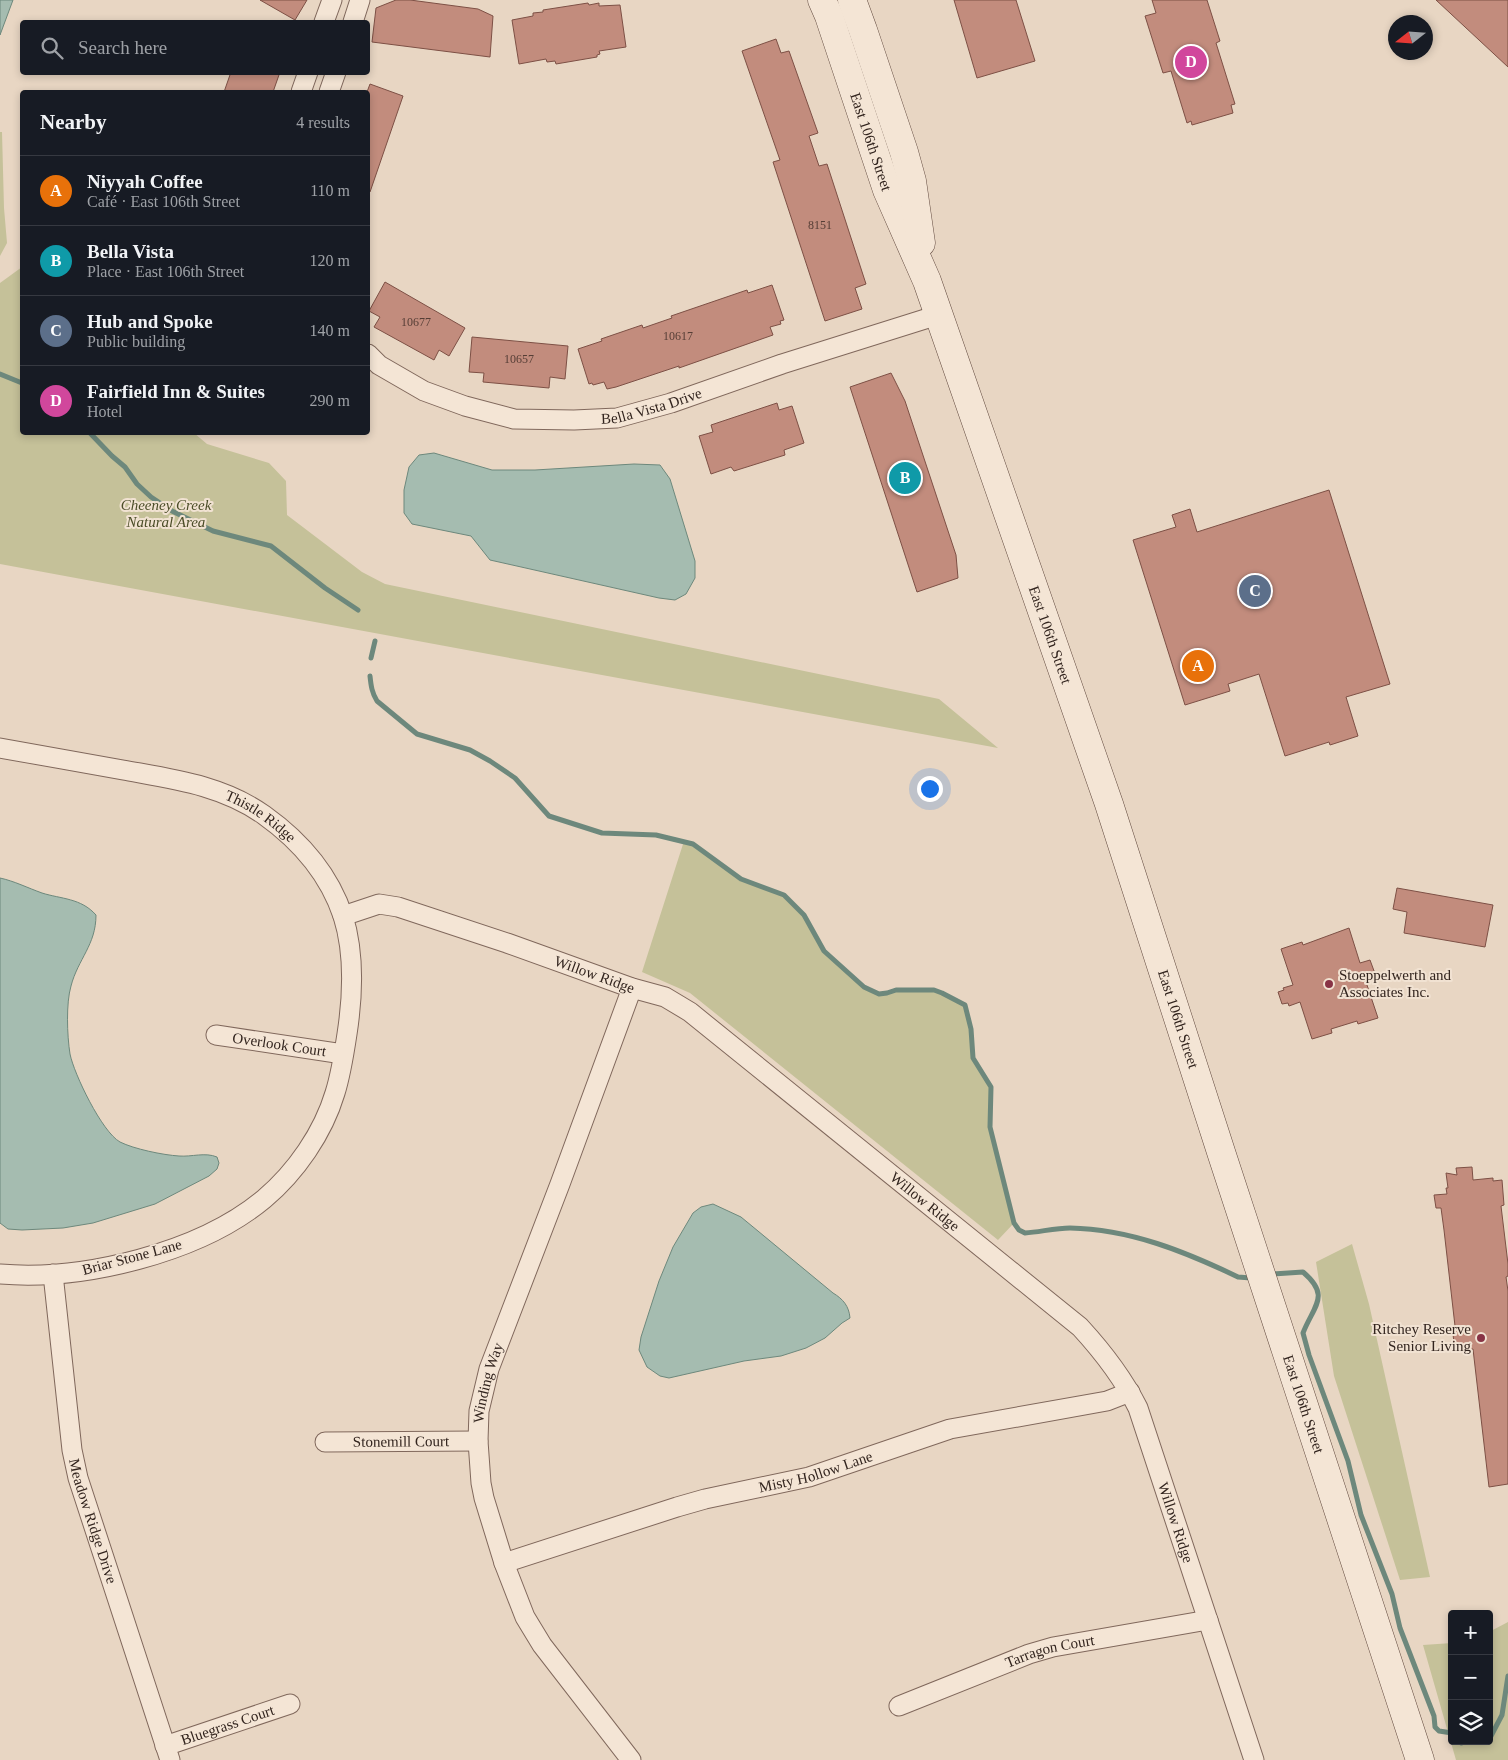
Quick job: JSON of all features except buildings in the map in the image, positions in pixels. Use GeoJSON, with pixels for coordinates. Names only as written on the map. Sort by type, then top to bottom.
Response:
{"type":"FeatureCollection","features":[{"type":"Feature","properties":{"kind":"main road","name":"East 106th Street"},"geometry":{"type":"LineString","coordinates":[[822,0],[887,190],[927,282],[1109,804],[1420,1760]]}},
{"type":"Feature","properties":{"kind":"main road","name":"East 106th Street"},"geometry":{"type":"LineString","coordinates":[[852,0],[907,162],[912,181],[927,282]]}},
{"type":"Feature","properties":{"kind":"street"},"geometry":{"type":"LineString","coordinates":[[325,20],[332,0]]}},
{"type":"Feature","properties":{"kind":"street"},"geometry":{"type":"LineString","coordinates":[[354,20],[360,0]]}},
{"type":"Feature","properties":{"kind":"street"},"geometry":{"type":"LineString","coordinates":[[302,90],[307,75]]}},
{"type":"Feature","properties":{"kind":"street"},"geometry":{"type":"LineString","coordinates":[[330,90],[335,75]]}},
{"type":"Feature","properties":{"kind":"street","name":"Bella Vista Drive"},"geometry":{"type":"LineString","coordinates":[[370,356],[379,365],[424,391],[465,406],[514,419],[574,420],[617,418],[671,403],[782,364],[938,315]]}},
{"type":"Feature","properties":{"kind":"street","name":"Thistle Ridge"},"geometry":{"type":"LineString","coordinates":[[0,748],[191,783],[222,792],[248,804],[290,835],[310,857],[331,889],[343,916],[352,965],[351,1007],[344,1054]]}},
{"type":"Feature","properties":{"kind":"street","name":"Willow Ridge"},"geometry":{"type":"LineString","coordinates":[[343,916],[380,904],[398,907],[507,943],[632,988],[665,997],[690,1012],[1080,1327],[1104,1353],[1130,1392],[1138,1408],[1254,1760]]}},
{"type":"Feature","properties":{"kind":"street","name":"Winding Way"},"geometry":{"type":"LineString","coordinates":[[630,1760],[542,1645],[526,1617],[504,1563],[484,1498],[478,1441],[479,1411],[489,1369],[632,988]]}},
{"type":"Feature","properties":{"kind":"street","name":"Overlook Court"},"geometry":{"type":"LineString","coordinates":[[216,1035],[344,1054]]}},
{"type":"Feature","properties":{"kind":"street","name":"Briar Stone Lane"},"geometry":{"type":"LineString","coordinates":[[0,1274],[53,1274],[94,1269],[134,1260],[171,1249],[226,1225],[253,1208],[288,1176],[307,1151],[335,1094],[344,1054]]}},
{"type":"Feature","properties":{"kind":"street","name":"Meadow Ridge Drive"},"geometry":{"type":"LineString","coordinates":[[53,1274],[72,1450],[78,1478],[167,1753]]}},
{"type":"Feature","properties":{"kind":"street","name":"Misty Hollow Lane"},"geometry":{"type":"LineString","coordinates":[[504,1563],[677,1507],[824,1473],[950,1430],[1107,1401],[1130,1392]]}},
{"type":"Feature","properties":{"kind":"street","name":"Stonemill Court"},"geometry":{"type":"LineString","coordinates":[[325,1442],[478,1441]]}},
{"type":"Feature","properties":{"kind":"street","name":"Tarragon Court"},"geometry":{"type":"LineString","coordinates":[[899,1706],[1029,1654],[1053,1647],[1208,1620]]}},
{"type":"Feature","properties":{"kind":"street","name":"Bluegrass Court"},"geometry":{"type":"LineString","coordinates":[[167,1753],[290,1704]]}},
{"type":"Feature","properties":{"kind":"green space"},"geometry":{"type":"Polygon","coordinates":[[[0,132],[2,132],[7,243],[0,256],[0,132]]]}},
{"type":"Feature","properties":{"kind":"green space","name":"Cheeney Creek Natural Area"},"geometry":{"type":"Polygon","coordinates":[[[20,268],[20,435],[196,435],[207,444],[269,463],[286,481],[287,515],[362,572],[385,584],[939,699],[998,748],[0,564],[0,283],[20,268]]]}},
{"type":"Feature","properties":{"kind":"green space"},"geometry":{"type":"Polygon","coordinates":[[[684,841],[707,854],[741,879],[784,895],[804,915],[824,951],[864,987],[879,994],[896,990],[934,990],[965,1005],[971,1029],[973,1058],[991,1087],[990,1127],[1014,1223],[998,1240],[690,993],[642,972],[684,841]]]}},
{"type":"Feature","properties":{"kind":"green space"},"geometry":{"type":"Polygon","coordinates":[[[1352,1244],[1369,1304],[1430,1577],[1400,1580],[1334,1376],[1316,1262],[1352,1244]]]}},
{"type":"Feature","properties":{"kind":"green space"},"geometry":{"type":"Polygon","coordinates":[[[1508,1622],[1508,1760],[1456,1760],[1452,1745],[1493,1745],[1493,1630],[1508,1622]]]}},
{"type":"Feature","properties":{"kind":"green space"},"geometry":{"type":"Polygon","coordinates":[[[1448,1643],[1448,1732],[1423,1645],[1448,1643]]]}},
{"type":"Feature","properties":{"kind":"shaded area"},"geometry":{"type":"Polygon","coordinates":[[[0,0],[13,0],[0,35],[0,0]]]}},
{"type":"Feature","properties":{"kind":"shaded area"},"geometry":{"type":"Polygon","coordinates":[[[434,453],[492,470],[535,470],[634,464],[660,465],[670,479],[695,561],[695,578],[686,594],[675,600],[659,598],[490,560],[471,536],[412,524],[404,513],[404,490],[409,467],[419,455],[434,453]]]}},
{"type":"Feature","properties":{"kind":"shaded area"},"geometry":{"type":"Polygon","coordinates":[[[0,878],[42,893],[77,902],[90,909],[96,915],[93,935],[74,976],[68,1001],[69,1046],[77,1075],[97,1115],[105,1127],[120,1142],[165,1154],[217,1157],[219,1163],[217,1169],[209,1176],[155,1204],[93,1223],[63,1228],[22,1230],[8,1229],[0,1223],[0,878]]]}},
{"type":"Feature","properties":{"kind":"shaded area"},"geometry":{"type":"Polygon","coordinates":[[[713,1204],[741,1217],[840,1298],[847,1306],[850,1318],[825,1338],[806,1348],[781,1356],[744,1361],[669,1378],[660,1376],[647,1367],[639,1350],[641,1337],[659,1281],[673,1247],[693,1213],[701,1207],[713,1204]]]}},
{"type":"Feature","properties":{"kind":"waterway"},"geometry":{"type":"LineString","coordinates":[[0,374],[20,382]]}},
{"type":"Feature","properties":{"kind":"waterway"},"geometry":{"type":"LineString","coordinates":[[92,435],[125,467],[137,484],[151,497],[172,511],[213,531],[271,546],[325,588],[358,610]]}},
{"type":"Feature","properties":{"kind":"waterway"},"geometry":{"type":"LineString","coordinates":[[371,658],[375,641]]}},
{"type":"Feature","properties":{"kind":"waterway"},"geometry":{"type":"LineString","coordinates":[[370,676],[372,689],[377,701],[417,734],[470,750],[490,761],[515,778],[549,816],[602,833],[656,835],[693,844],[741,879],[784,895],[804,915],[824,951],[864,987],[879,994],[896,990],[934,990],[965,1005],[971,1029],[973,1058],[991,1087],[990,1127],[1014,1223],[1019,1230],[1025,1233],[1070,1228],[1092,1229],[1136,1237],[1178,1251],[1238,1277],[1251,1278]]}},
{"type":"Feature","properties":{"kind":"waterway"},"geometry":{"type":"LineString","coordinates":[[1273,1274],[1303,1272],[1316,1288],[1318,1301],[1303,1333],[1309,1355],[1348,1461],[1361,1515],[1392,1594],[1400,1628],[1434,1716],[1435,1727],[1439,1731],[1448,1732]]}},
{"type":"Feature","properties":{"kind":"waterway"},"geometry":{"type":"LineString","coordinates":[[1493,1732],[1502,1715],[1508,1676]]}},
{"type":"Feature","properties":{"kind":"place","name":"Fairfield Inn & Suites"},"geometry":{"type":"Point","coordinates":[1191,62]}},
{"type":"Feature","properties":{"kind":"place","name":"Bella Vista"},"geometry":{"type":"Point","coordinates":[905,478]}},
{"type":"Feature","properties":{"kind":"place","name":"Hub and Spoke"},"geometry":{"type":"Point","coordinates":[1255,591]}},
{"type":"Feature","properties":{"kind":"place","name":"Niyyah Coffee"},"geometry":{"type":"Point","coordinates":[1198,666]}},
{"type":"Feature","properties":{"kind":"place","name":"Stoeppelwerth and Associates Inc."},"geometry":{"type":"Point","coordinates":[1329,984]}},
{"type":"Feature","properties":{"kind":"place","name":"Ritchey Reserve Senior Living"},"geometry":{"type":"Point","coordinates":[1481,1338]}}]}
